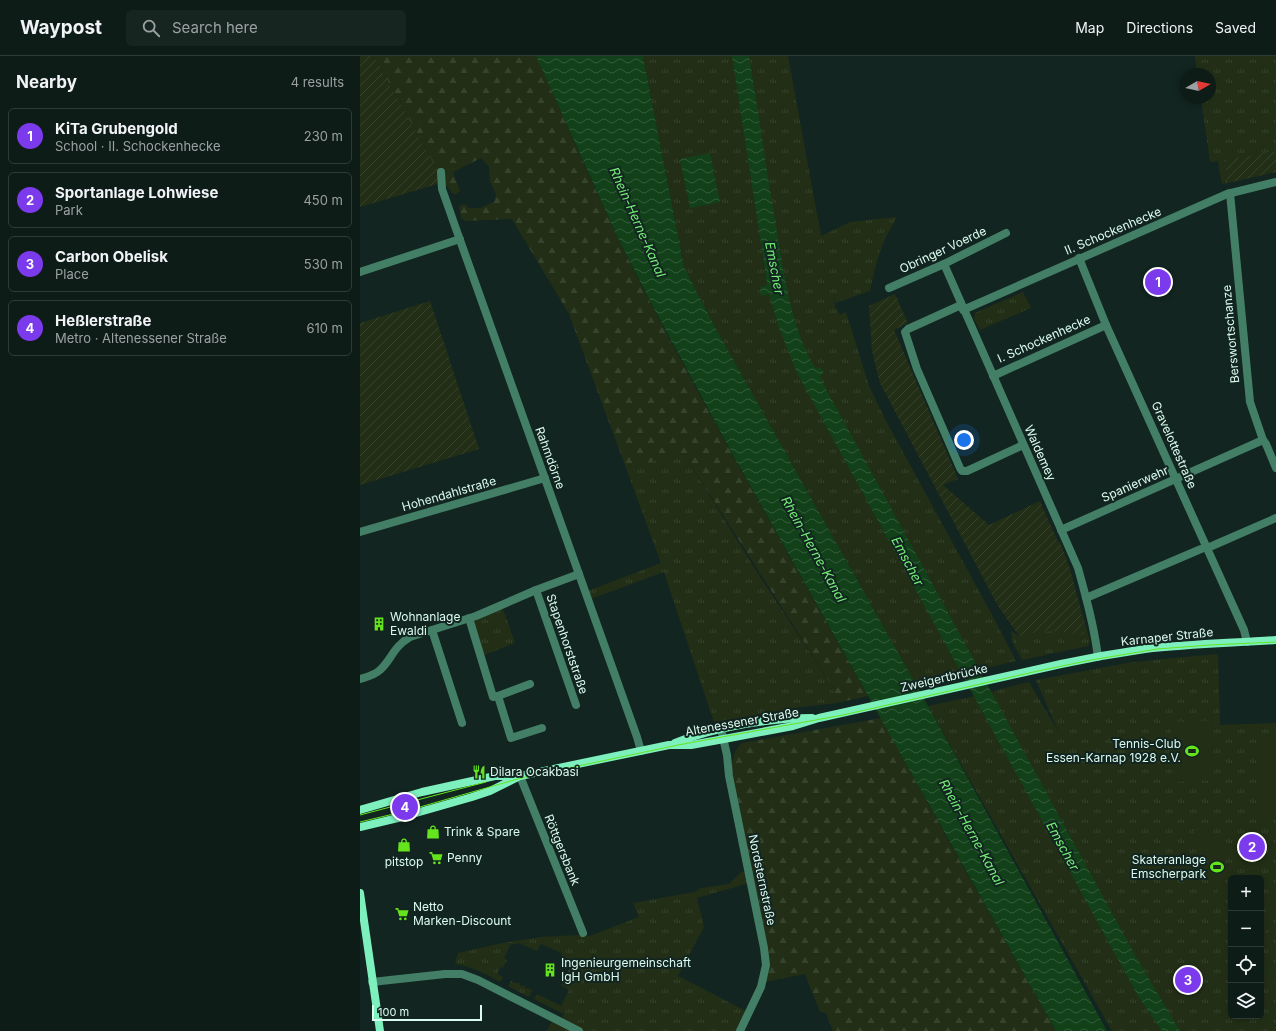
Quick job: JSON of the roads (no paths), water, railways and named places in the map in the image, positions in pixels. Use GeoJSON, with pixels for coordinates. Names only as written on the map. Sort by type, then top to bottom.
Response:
{"type":"FeatureCollection","features":[{"type":"Feature","properties":{"kind":"main road","name":"Karnaper Straße"},"geometry":{"type":"LineString","coordinates":[[1038,669],[1098,657],[1167,647],[1276,640]]}},
{"type":"Feature","properties":{"kind":"main road","name":"Zweigertbrücke"},"geometry":{"type":"LineString","coordinates":[[855,711],[1038,669]]}},
{"type":"Feature","properties":{"kind":"main road","name":"Altenessener Straße"},"geometry":{"type":"LineString","coordinates":[[669,745],[691,744],[724,739],[793,726],[819,718],[855,711]]}},
{"type":"Feature","properties":{"kind":"main road","name":"Altenessener Straße"},"geometry":{"type":"LineString","coordinates":[[360,810],[422,792],[495,776],[520,776],[669,745],[692,736],[721,729],[787,718],[819,718]]}},
{"type":"Feature","properties":{"kind":"main road","name":"Altenessener Straße"},"geometry":{"type":"LineString","coordinates":[[360,827],[402,817],[472,797],[490,791],[520,776]]}},
{"type":"Feature","properties":{"kind":"main road"},"geometry":{"type":"LineString","coordinates":[[360,893],[380,1031]]}},
{"type":"Feature","properties":{"kind":"street","name":"Rahmdörne"},"geometry":{"type":"LineString","coordinates":[[441,172],[442,189],[641,751]]}},
{"type":"Feature","properties":{"kind":"street","name":"II. Schockenhecke"},"geometry":{"type":"LineString","coordinates":[[1023,445],[967,471],[962,471],[917,369],[905,332],[908,329],[962,308],[1230,193],[1276,182]]}},
{"type":"Feature","properties":{"kind":"street","name":"Berswortschanze"},"geometry":{"type":"LineString","coordinates":[[1230,193],[1250,402],[1263,440],[1276,468]]}},
{"type":"Feature","properties":{"kind":"street","name":"Obringer Voerde"},"geometry":{"type":"LineString","coordinates":[[889,288],[944,264],[1006,233]]}},
{"type":"Feature","properties":{"kind":"street"},"geometry":{"type":"LineString","coordinates":[[360,272],[460,239]]}},
{"type":"Feature","properties":{"kind":"street","name":"Gravelottestraße"},"geometry":{"type":"LineString","coordinates":[[1079,258],[1106,325],[1244,630],[1247,642]]}},
{"type":"Feature","properties":{"kind":"street","name":"Waldemey"},"geometry":{"type":"LineString","coordinates":[[944,264],[962,308],[1078,568],[1086,598],[1098,657]]}},
{"type":"Feature","properties":{"kind":"street","name":"I. Schockenhecke"},"geometry":{"type":"LineString","coordinates":[[993,376],[1106,325]]}},
{"type":"Feature","properties":{"kind":"street","name":"Spanierwehr"},"geometry":{"type":"LineString","coordinates":[[1061,530],[1263,440]]}},
{"type":"Feature","properties":{"kind":"street","name":"Hohendahlstraße"},"geometry":{"type":"LineString","coordinates":[[360,532],[545,478]]}},
{"type":"Feature","properties":{"kind":"street"},"geometry":{"type":"LineString","coordinates":[[1086,598],[1276,518]]}},
{"type":"Feature","properties":{"kind":"street","name":"Stapenhorststraße"},"geometry":{"type":"LineString","coordinates":[[360,679],[372,676],[381,670],[394,649],[402,641],[410,637],[488,612],[536,590],[579,574]]}},
{"type":"Feature","properties":{"kind":"street","name":"Stapenhorststraße"},"geometry":{"type":"LineString","coordinates":[[536,590],[576,705]]}},
{"type":"Feature","properties":{"kind":"street"},"geometry":{"type":"LineString","coordinates":[[469,618],[493,697],[530,684]]}},
{"type":"Feature","properties":{"kind":"street"},"geometry":{"type":"LineString","coordinates":[[432,630],[462,723]]}},
{"type":"Feature","properties":{"kind":"street"},"geometry":{"type":"LineString","coordinates":[[498,696],[511,738],[542,728]]}},
{"type":"Feature","properties":{"kind":"street","name":"Nordsternstraße"},"geometry":{"type":"LineString","coordinates":[[721,729],[728,755],[729,776],[760,928],[766,965],[761,988],[740,1031]]}},
{"type":"Feature","properties":{"kind":"street","name":"Röttgersbank"},"geometry":{"type":"LineString","coordinates":[[520,776],[583,933]]}},
{"type":"Feature","properties":{"kind":"street"},"geometry":{"type":"LineString","coordinates":[[372,982],[445,974],[462,974],[478,980],[579,1031]]}},
{"type":"Feature","properties":{"kind":"water","name":"Rhein-Herne-Kanal"},"geometry":{"type":"Polygon","coordinates":[[[536,56],[643,56],[684,267],[716,329],[928,706],[1107,1031],[1056,1031],[733,455],[652,305],[617,236],[536,56]]]}},
{"type":"Feature","properties":{"kind":"water","name":"Emscher"},"geometry":{"type":"Polygon","coordinates":[[[732,56],[749,56],[786,285],[800,337],[807,354],[816,369],[820,367],[824,373],[820,376],[826,389],[1136,957],[1180,1031],[1162,1031],[1138,996],[797,373],[779,328],[769,294],[761,296],[760,287],[767,285],[766,275],[732,56]]]}},
{"type":"Feature","properties":{"kind":"water"},"geometry":{"type":"Polygon","coordinates":[[[710,153],[720,202],[690,208],[680,159],[710,153]]]}},
{"type":"Feature","properties":{"kind":"tram line"},"geometry":{"type":"LineString","coordinates":[[360,822],[406,811],[521,778],[678,745],[843,715],[1091,660],[1157,649],[1276,642]]}},
{"type":"Feature","properties":{"kind":"tram line"},"geometry":{"type":"LineString","coordinates":[[360,815],[486,782]]}},
{"type":"Feature","properties":{"kind":"place","name":"KiTa Grubengold"},"geometry":{"type":"Point","coordinates":[1158,282]}},
{"type":"Feature","properties":{"kind":"place","name":"Wohnanlage Ewaldi"},"geometry":{"type":"Point","coordinates":[379,624]}},
{"type":"Feature","properties":{"kind":"place","name":"Tennis-Club Essen-Karnap 1928 e.V."},"geometry":{"type":"Point","coordinates":[1192,751]}},
{"type":"Feature","properties":{"kind":"place","name":"Dilara Ocakbasi"},"geometry":{"type":"Point","coordinates":[479,772]}},
{"type":"Feature","properties":{"kind":"place","name":"Heßlerstraße"},"geometry":{"type":"Point","coordinates":[405,807]}},
{"type":"Feature","properties":{"kind":"place","name":"Trink & Spare"},"geometry":{"type":"Point","coordinates":[433,832]}},
{"type":"Feature","properties":{"kind":"place","name":"pitstop"},"geometry":{"type":"Point","coordinates":[404,845]}},
{"type":"Feature","properties":{"kind":"place","name":"Sportanlage Lohwiese"},"geometry":{"type":"Point","coordinates":[1252,847]}},
{"type":"Feature","properties":{"kind":"place","name":"Penny"},"geometry":{"type":"Point","coordinates":[436,858]}},
{"type":"Feature","properties":{"kind":"place","name":"Skateranlage Emscherpark"},"geometry":{"type":"Point","coordinates":[1217,867]}},
{"type":"Feature","properties":{"kind":"place","name":"Netto Marken-Discount"},"geometry":{"type":"Point","coordinates":[402,914]}},
{"type":"Feature","properties":{"kind":"place","name":"Ingenieurgemeinschaft IgH GmbH"},"geometry":{"type":"Point","coordinates":[550,970]}},
{"type":"Feature","properties":{"kind":"place","name":"Carbon Obelisk"},"geometry":{"type":"Point","coordinates":[1188,980]}}]}
